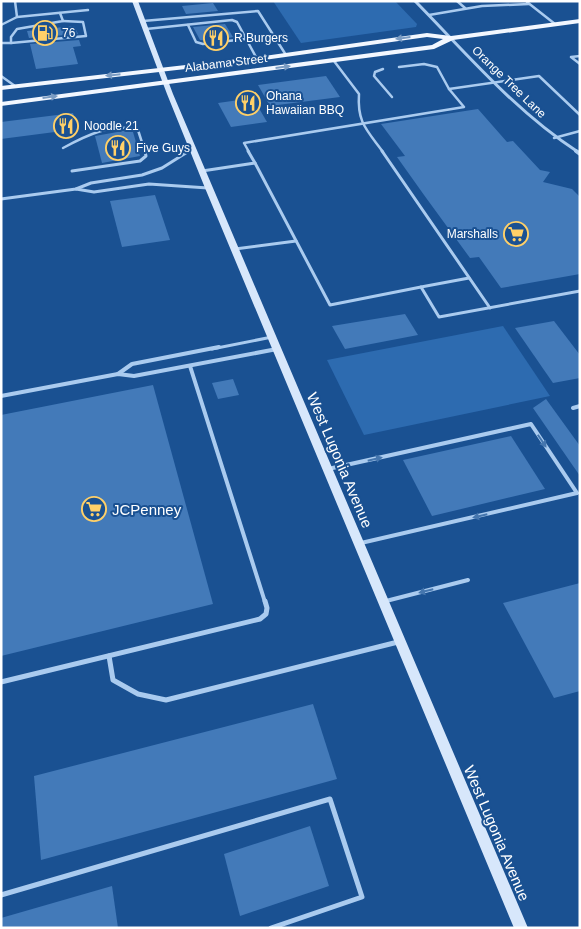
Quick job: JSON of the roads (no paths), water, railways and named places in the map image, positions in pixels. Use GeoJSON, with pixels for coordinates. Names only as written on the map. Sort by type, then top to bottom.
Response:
{"type":"FeatureCollection","features":[{"type":"Feature","properties":{"kind":"main road","name":"Alabama Street"},"geometry":{"type":"LineString","coordinates":[[1,88],[257,59],[427,35],[451,38],[580,21]]}},
{"type":"Feature","properties":{"kind":"main road","name":"Alabama Street"},"geometry":{"type":"LineString","coordinates":[[1,104],[434,47],[451,38]]}},
{"type":"Feature","properties":{"kind":"street","name":"West Lugonia Avenue"},"geometry":{"type":"LineString","coordinates":[[135,1],[165,82],[209,188],[521,928]]}},
{"type":"Feature","properties":{"kind":"street","name":"Orange Tree Lane"},"geometry":{"type":"LineString","coordinates":[[415,1],[518,108],[554,138],[580,154]]}},
{"type":"Feature","properties":{"kind":"lane"},"geometry":{"type":"LineString","coordinates":[[15,1],[18,17]]}},
{"type":"Feature","properties":{"kind":"lane"},"geometry":{"type":"LineString","coordinates":[[458,1],[465,8]]}},
{"type":"Feature","properties":{"kind":"lane"},"geometry":{"type":"LineString","coordinates":[[526,1],[555,24]]}},
{"type":"Feature","properties":{"kind":"lane"},"geometry":{"type":"LineString","coordinates":[[428,15],[465,8],[529,4]]}},
{"type":"Feature","properties":{"kind":"lane"},"geometry":{"type":"LineString","coordinates":[[1,25],[18,17],[88,10]]}},
{"type":"Feature","properties":{"kind":"lane"},"geometry":{"type":"LineString","coordinates":[[143,21],[258,11],[286,55]]}},
{"type":"Feature","properties":{"kind":"lane"},"geometry":{"type":"LineString","coordinates":[[60,13],[62,22]]}},
{"type":"Feature","properties":{"kind":"lane"},"geometry":{"type":"LineString","coordinates":[[146,30],[232,20],[237,22],[257,59]]}},
{"type":"Feature","properties":{"kind":"lane"},"geometry":{"type":"LineString","coordinates":[[1,44],[86,36],[83,22],[62,22],[17,29],[11,37],[11,43]]}},
{"type":"Feature","properties":{"kind":"lane"},"geometry":{"type":"LineString","coordinates":[[188,25],[196,42],[203,44],[211,43]]}},
{"type":"Feature","properties":{"kind":"lane"},"geometry":{"type":"LineString","coordinates":[[219,42],[246,39]]}},
{"type":"Feature","properties":{"kind":"lane"},"geometry":{"type":"LineString","coordinates":[[580,56],[571,57],[580,64]]}},
{"type":"Feature","properties":{"kind":"lane"},"geometry":{"type":"LineString","coordinates":[[334,61],[359,94],[358,111],[362,122],[490,308]]}},
{"type":"Feature","properties":{"kind":"lane"},"geometry":{"type":"LineString","coordinates":[[399,67],[432,65],[440,71],[449,89],[464,107],[362,122],[354,127],[244,143],[330,305],[469,278]]}},
{"type":"Feature","properties":{"kind":"lane"},"geometry":{"type":"LineString","coordinates":[[383,69],[375,72],[374,76],[392,97]]}},
{"type":"Feature","properties":{"kind":"lane"},"geometry":{"type":"LineString","coordinates":[[1,76],[15,86]]}},
{"type":"Feature","properties":{"kind":"lane"},"geometry":{"type":"LineString","coordinates":[[449,89],[539,76],[580,115]]}},
{"type":"Feature","properties":{"kind":"lane"},"geometry":{"type":"LineString","coordinates":[[63,148],[90,133],[129,127],[138,130],[146,156],[140,161],[72,171]]}},
{"type":"Feature","properties":{"kind":"lane"},"geometry":{"type":"LineString","coordinates":[[554,138],[580,131]]}},
{"type":"Feature","properties":{"kind":"lane"},"geometry":{"type":"LineString","coordinates":[[1,199],[76,189],[91,183],[150,172],[193,149]]}},
{"type":"Feature","properties":{"kind":"lane"},"geometry":{"type":"LineString","coordinates":[[202,171],[255,163]]}},
{"type":"Feature","properties":{"kind":"lane"},"geometry":{"type":"LineString","coordinates":[[76,189],[94,192],[149,184],[209,188]]}},
{"type":"Feature","properties":{"kind":"lane"},"geometry":{"type":"LineString","coordinates":[[235,249],[296,241]]}},
{"type":"Feature","properties":{"kind":"lane"},"geometry":{"type":"LineString","coordinates":[[421,287],[439,317],[580,291]]}},
{"type":"Feature","properties":{"kind":"lane"},"geometry":{"type":"LineString","coordinates":[[118,374],[132,364],[272,336]]}},
{"type":"Feature","properties":{"kind":"lane"},"geometry":{"type":"LineString","coordinates":[[1,396],[118,374],[134,376],[277,350]]}},
{"type":"Feature","properties":{"kind":"lane"},"geometry":{"type":"LineString","coordinates":[[1,682],[260,619],[266,614],[267,608],[190,366]]}},
{"type":"Feature","properties":{"kind":"lane"},"geometry":{"type":"LineString","coordinates":[[573,408],[580,406]]}},
{"type":"Feature","properties":{"kind":"lane"},"geometry":{"type":"LineString","coordinates":[[328,469],[531,424],[577,494],[359,544]]}},
{"type":"Feature","properties":{"kind":"lane"},"geometry":{"type":"LineString","coordinates":[[383,602],[468,580]]}},
{"type":"Feature","properties":{"kind":"lane"},"geometry":{"type":"LineString","coordinates":[[109,656],[114,680],[138,694],[166,700],[400,641]]}},
{"type":"Feature","properties":{"kind":"lane"},"geometry":{"type":"LineString","coordinates":[[1,895],[330,799],[362,897],[271,928]]}},
{"type":"Feature","properties":{"kind":"place","name":"76"},"geometry":{"type":"Point","coordinates":[45,33]}},
{"type":"Feature","properties":{"kind":"place","name":"R Burgers"},"geometry":{"type":"Point","coordinates":[216,38]}},
{"type":"Feature","properties":{"kind":"place","name":"Ohana Hawaiian BBQ"},"geometry":{"type":"Point","coordinates":[248,103]}},
{"type":"Feature","properties":{"kind":"place","name":"Noodle 21"},"geometry":{"type":"Point","coordinates":[66,126]}},
{"type":"Feature","properties":{"kind":"place","name":"Five Guys"},"geometry":{"type":"Point","coordinates":[118,148]}},
{"type":"Feature","properties":{"kind":"place","name":"Marshalls"},"geometry":{"type":"Point","coordinates":[516,234]}},
{"type":"Feature","properties":{"kind":"place","name":"JCPenney"},"geometry":{"type":"Point","coordinates":[94,509]}}]}
